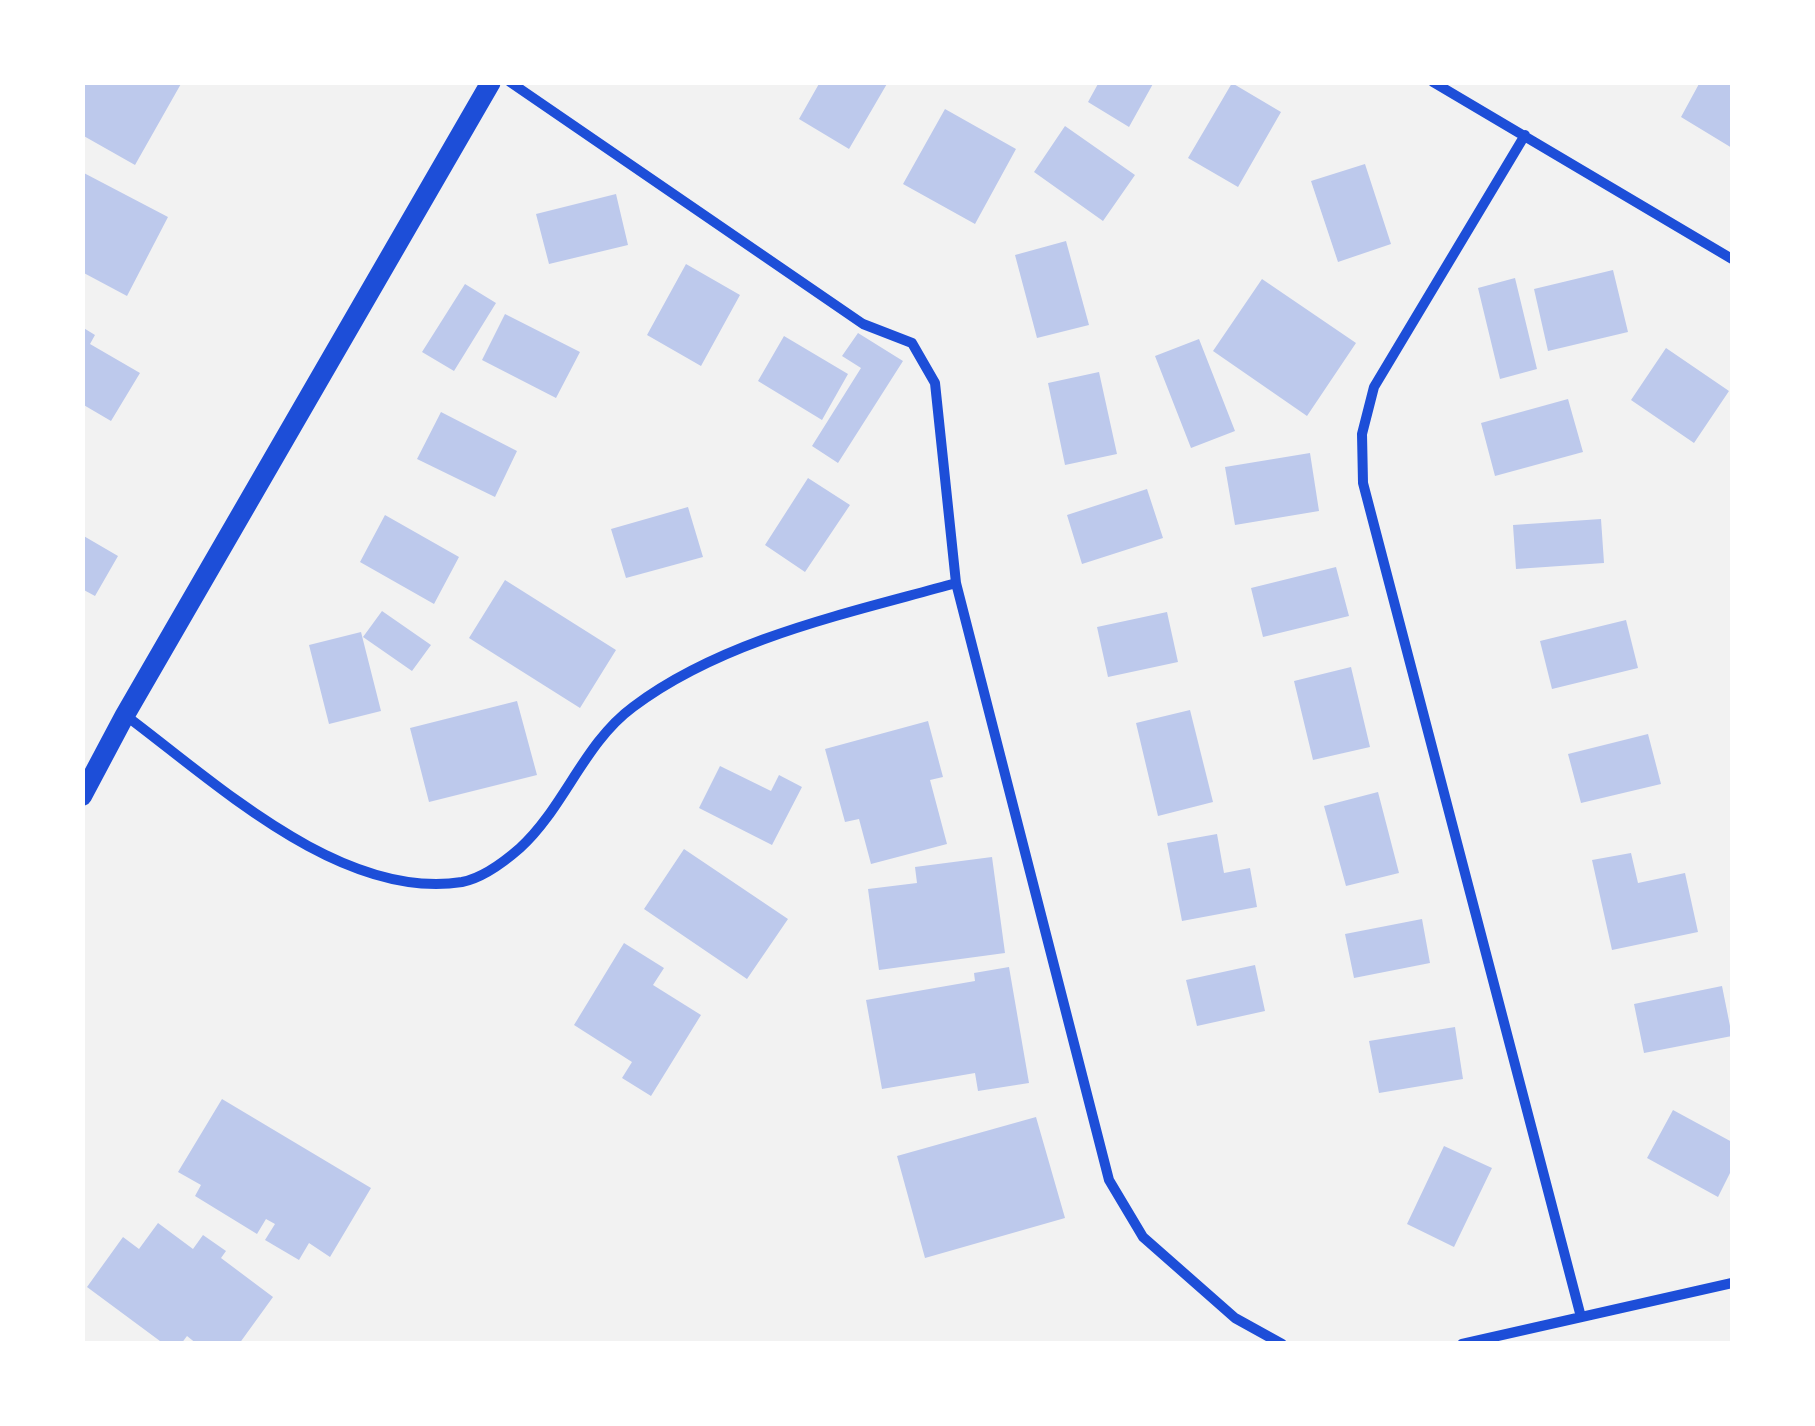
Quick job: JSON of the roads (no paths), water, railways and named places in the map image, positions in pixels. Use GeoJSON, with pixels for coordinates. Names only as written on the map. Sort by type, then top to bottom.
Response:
{"type":"FeatureCollection","features":[{"type":"Feature","properties":{"kind":"main road"},"geometry":{"type":"LineString","coordinates":[[82,796],[491,82]]}},
{"type":"Feature","properties":{"kind":"street"},"geometry":{"type":"LineString","coordinates":[[510,82],[862,324],[912,344],[935,383],[956,583],[1109,1180],[1143,1236],[1235,1318],[1282,1344]]}},
{"type":"Feature","properties":{"kind":"street"},"geometry":{"type":"LineString","coordinates":[[1433,82],[1732,258]]}},
{"type":"Feature","properties":{"kind":"street"},"geometry":{"type":"LineString","coordinates":[[1525,135],[1374,387],[1362,434],[1363,483],[1581,1318]]}},
{"type":"Feature","properties":{"kind":"street"},"geometry":{"type":"LineString","coordinates":[[125,715],[275,827],[362,872],[424,884],[466,882],[501,864],[524,844],[592,751],[629,709],[679,675],[837,616],[956,583]]}},
{"type":"Feature","properties":{"kind":"street"},"geometry":{"type":"LineString","coordinates":[[1462,1344],[1732,1283]]}}]}
